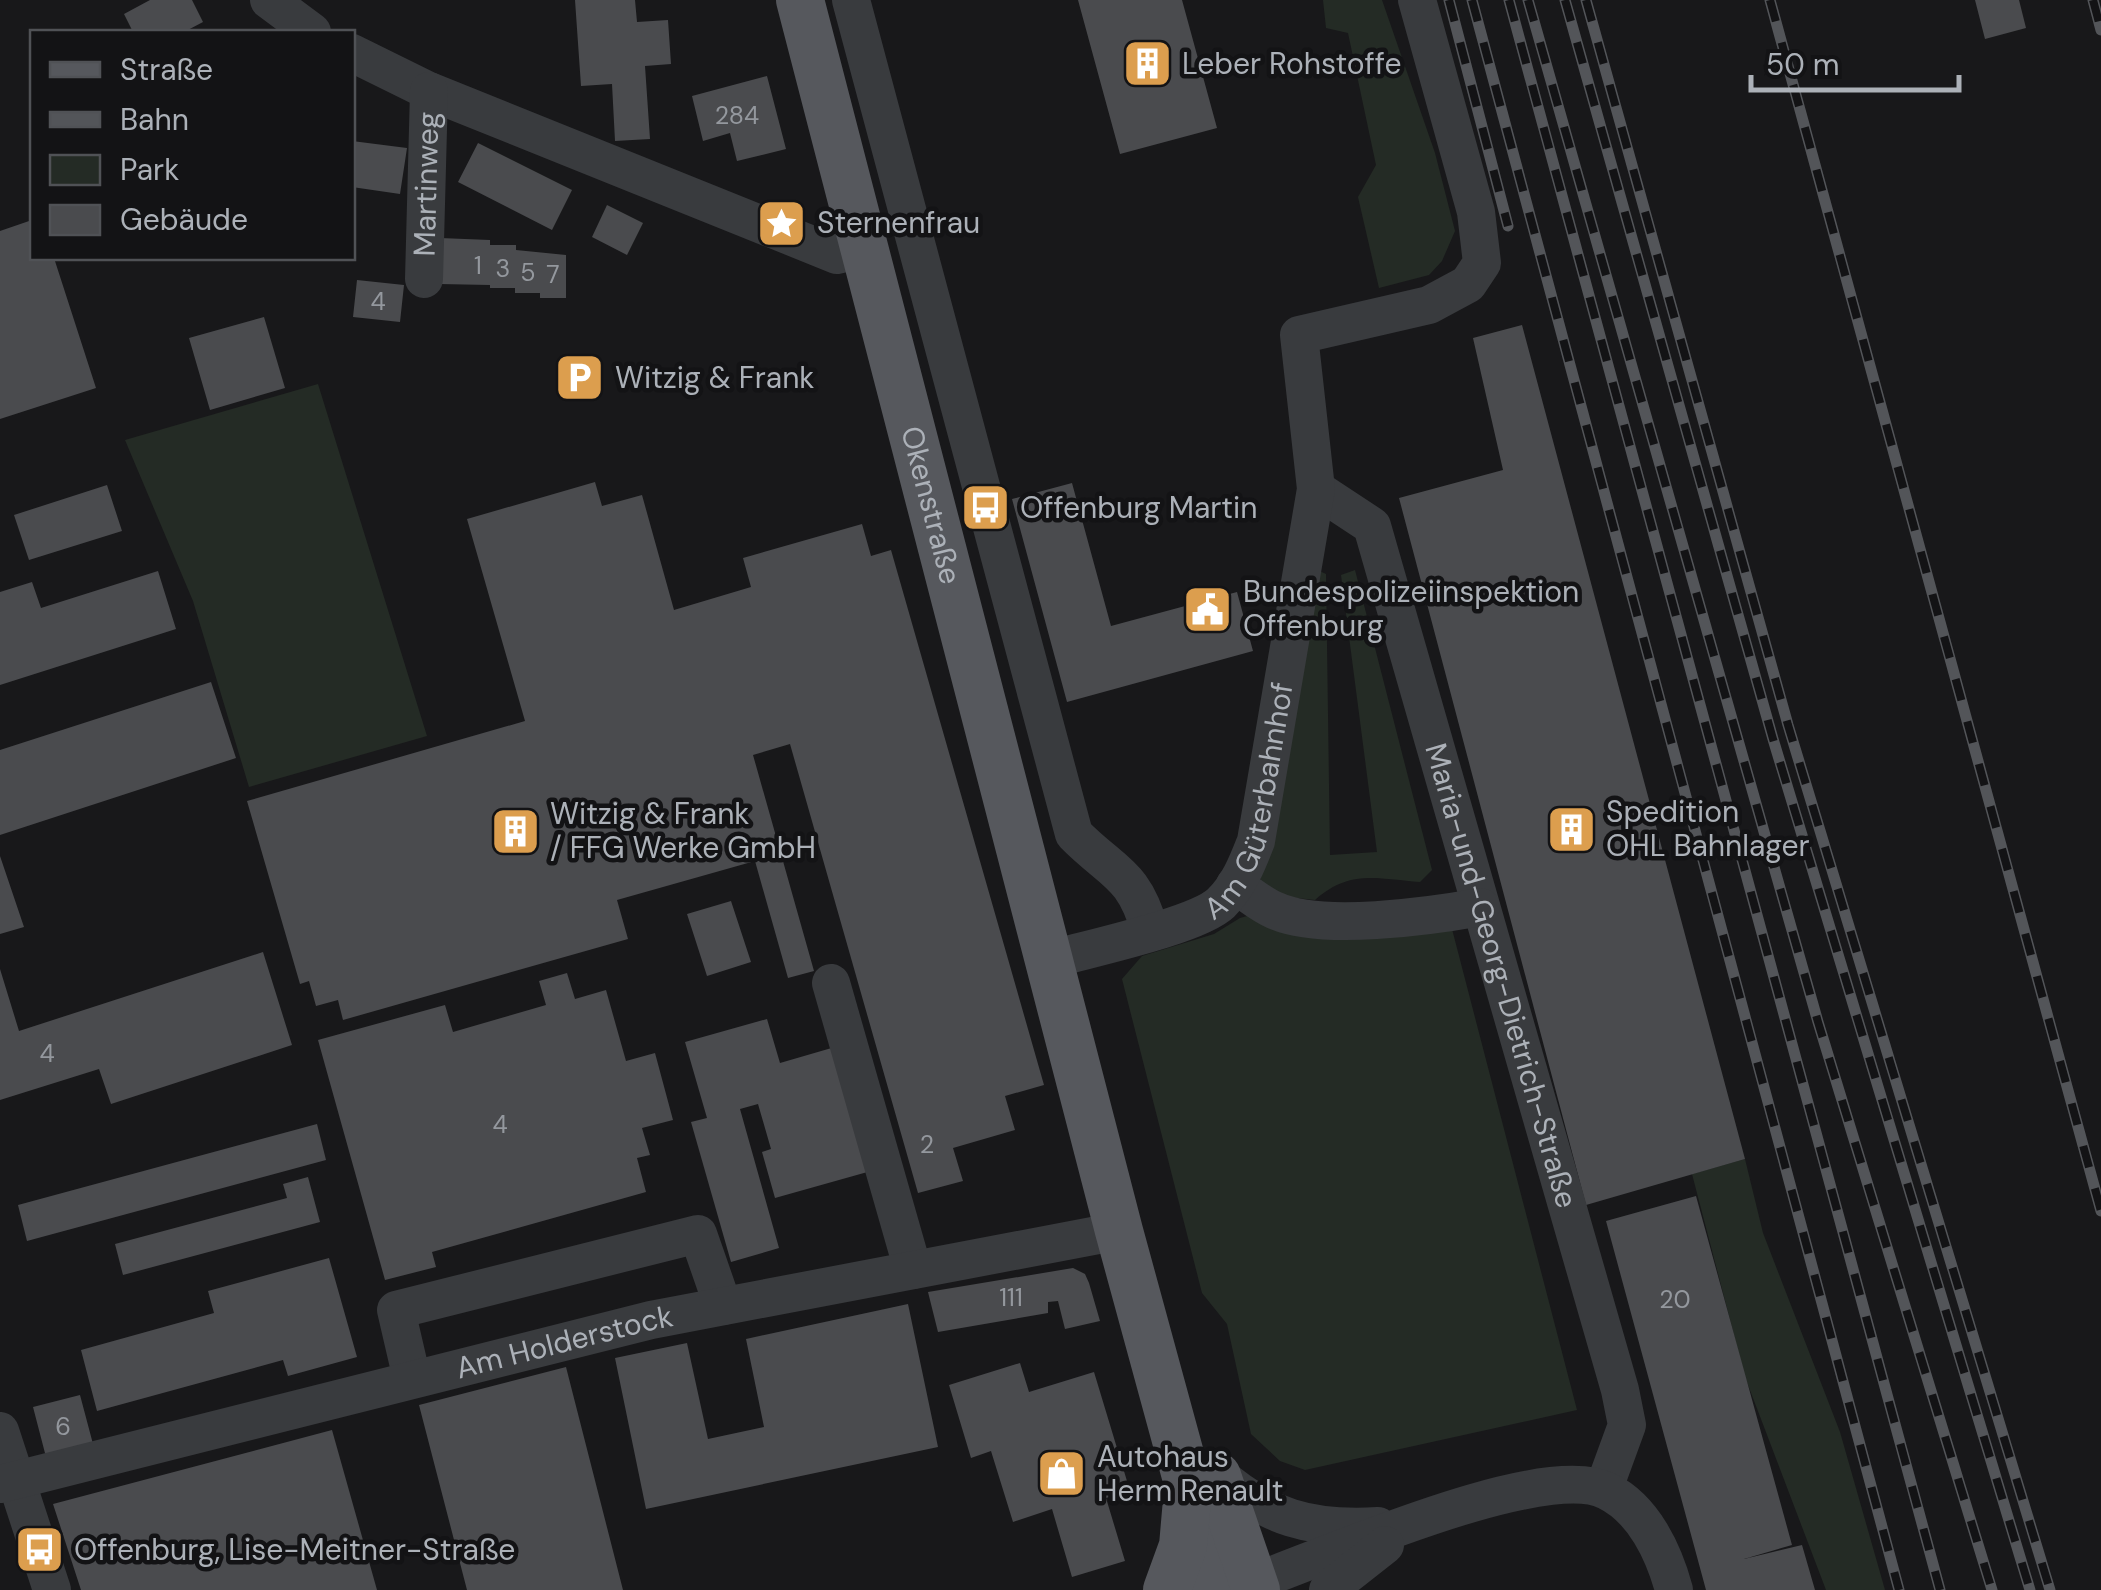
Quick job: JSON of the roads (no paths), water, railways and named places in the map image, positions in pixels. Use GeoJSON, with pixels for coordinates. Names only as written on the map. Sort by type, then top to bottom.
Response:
{"type":"FeatureCollection","features":[{"type":"Feature","properties":{"kind":"main road","name":"Okenstraße"},"geometry":{"type":"LineString","coordinates":[[800,0],[1119,1231],[1138,1299],[1202,1474],[1238,1588]]}},
{"type":"Feature","properties":{"kind":"main road"},"geometry":{"type":"LineString","coordinates":[[1167,1590],[1202,1474]]}},
{"type":"Feature","properties":{"kind":"street"},"geometry":{"type":"LineString","coordinates":[[269,0],[309,30]]}},
{"type":"Feature","properties":{"kind":"street"},"geometry":{"type":"LineString","coordinates":[[851,0],[1074,834],[1099,859],[1121,871],[1142,903],[1150,931]]}},
{"type":"Feature","properties":{"kind":"street","name":"Am Güterbahnhof"},"geometry":{"type":"LineString","coordinates":[[1049,960],[1191,922],[1220,904],[1242,876],[1256,841],[1316,489],[1300,335],[1429,306],[1468,284],[1482,263],[1476,212],[1417,0]]}},
{"type":"Feature","properties":{"kind":"street"},"geometry":{"type":"LineString","coordinates":[[359,68],[430,91],[837,254],[863,249]]}},
{"type":"Feature","properties":{"kind":"street","name":"Martinweg"},"geometry":{"type":"LineString","coordinates":[[424,279],[430,91]]}},
{"type":"Feature","properties":{"kind":"street","name":"Maria-und-Georg-Dietrich-Straße"},"geometry":{"type":"LineString","coordinates":[[1316,489],[1372,526],[1620,1390],[1626,1425],[1604,1488]]}},
{"type":"Feature","properties":{"kind":"street"},"geometry":{"type":"LineString","coordinates":[[1235,885],[1276,912],[1326,920],[1417,919],[1481,907]]}},
{"type":"Feature","properties":{"kind":"street"},"geometry":{"type":"LineString","coordinates":[[830,983],[914,1270]]}},
{"type":"Feature","properties":{"kind":"street","name":"Am Holderstock"},"geometry":{"type":"LineString","coordinates":[[8,1481],[651,1320],[1119,1231]]}},
{"type":"Feature","properties":{"kind":"street"},"geometry":{"type":"LineString","coordinates":[[412,1379],[396,1310],[698,1234],[722,1306]]}},
{"type":"Feature","properties":{"kind":"street"},"geometry":{"type":"LineString","coordinates":[[0,1431],[8,1481],[52,1590]]}},
{"type":"Feature","properties":{"kind":"street"},"geometry":{"type":"LineString","coordinates":[[1202,1474],[1302,1524],[1340,1528],[1411,1524]]}},
{"type":"Feature","properties":{"kind":"street"},"geometry":{"type":"LineString","coordinates":[[1238,1588],[1489,1497],[1554,1484],[1604,1488],[1629,1504],[1648,1528],[1674,1590]]}},
{"type":"Feature","properties":{"kind":"street"},"geometry":{"type":"LineString","coordinates":[[1328,1590],[1411,1524]]}},
{"type":"Feature","properties":{"kind":"railway"},"geometry":{"type":"LineString","coordinates":[[1449,0],[1508,226]]}},
{"type":"Feature","properties":{"kind":"railway"},"geometry":{"type":"LineString","coordinates":[[1472,0],[1899,1590]]}},
{"type":"Feature","properties":{"kind":"railway"},"geometry":{"type":"LineString","coordinates":[[1509,0],[1940,1590]]}},
{"type":"Feature","properties":{"kind":"railway"},"geometry":{"type":"LineString","coordinates":[[1528,0],[1818,1022],[1992,1590]]}},
{"type":"Feature","properties":{"kind":"railway"},"geometry":{"type":"LineString","coordinates":[[1565,0],[1773,739],[2030,1590]]}},
{"type":"Feature","properties":{"kind":"railway"},"geometry":{"type":"LineString","coordinates":[[1586,0],[1788,725],[2050,1590]]}},
{"type":"Feature","properties":{"kind":"railway"},"geometry":{"type":"LineString","coordinates":[[1770,0],[2101,1211]]}},
{"type":"Feature","properties":{"kind":"railway"},"geometry":{"type":"LineString","coordinates":[[2093,0],[2101,30]]}},
{"type":"Feature","properties":{"kind":"place","name":"Leber Rohstoffe"},"geometry":{"type":"Point","coordinates":[1147,64]}},
{"type":"Feature","properties":{"kind":"place","name":"Sternenfrau"},"geometry":{"type":"Point","coordinates":[782,223]}},
{"type":"Feature","properties":{"kind":"place","name":"Witzig & Frank"},"geometry":{"type":"Point","coordinates":[580,378]}},
{"type":"Feature","properties":{"kind":"place","name":"Offenburg Martin"},"geometry":{"type":"Point","coordinates":[985,508]}},
{"type":"Feature","properties":{"kind":"place","name":"Bundespolizeiinspektion Offenburg"},"geometry":{"type":"Point","coordinates":[1208,609]}},
{"type":"Feature","properties":{"kind":"place","name":"Spedition OHL Bahnlager"},"geometry":{"type":"Point","coordinates":[1571,829]}},
{"type":"Feature","properties":{"kind":"place","name":"Witzig & Frank / FFG Werke GmbH"},"geometry":{"type":"Point","coordinates":[515,831]}},
{"type":"Feature","properties":{"kind":"place","name":"Autohaus Herm Renault"},"geometry":{"type":"Point","coordinates":[1062,1474]}},
{"type":"Feature","properties":{"kind":"place","name":"Offenburg, Lise-Meitner-Straße"},"geometry":{"type":"Point","coordinates":[39,1550]}}]}
